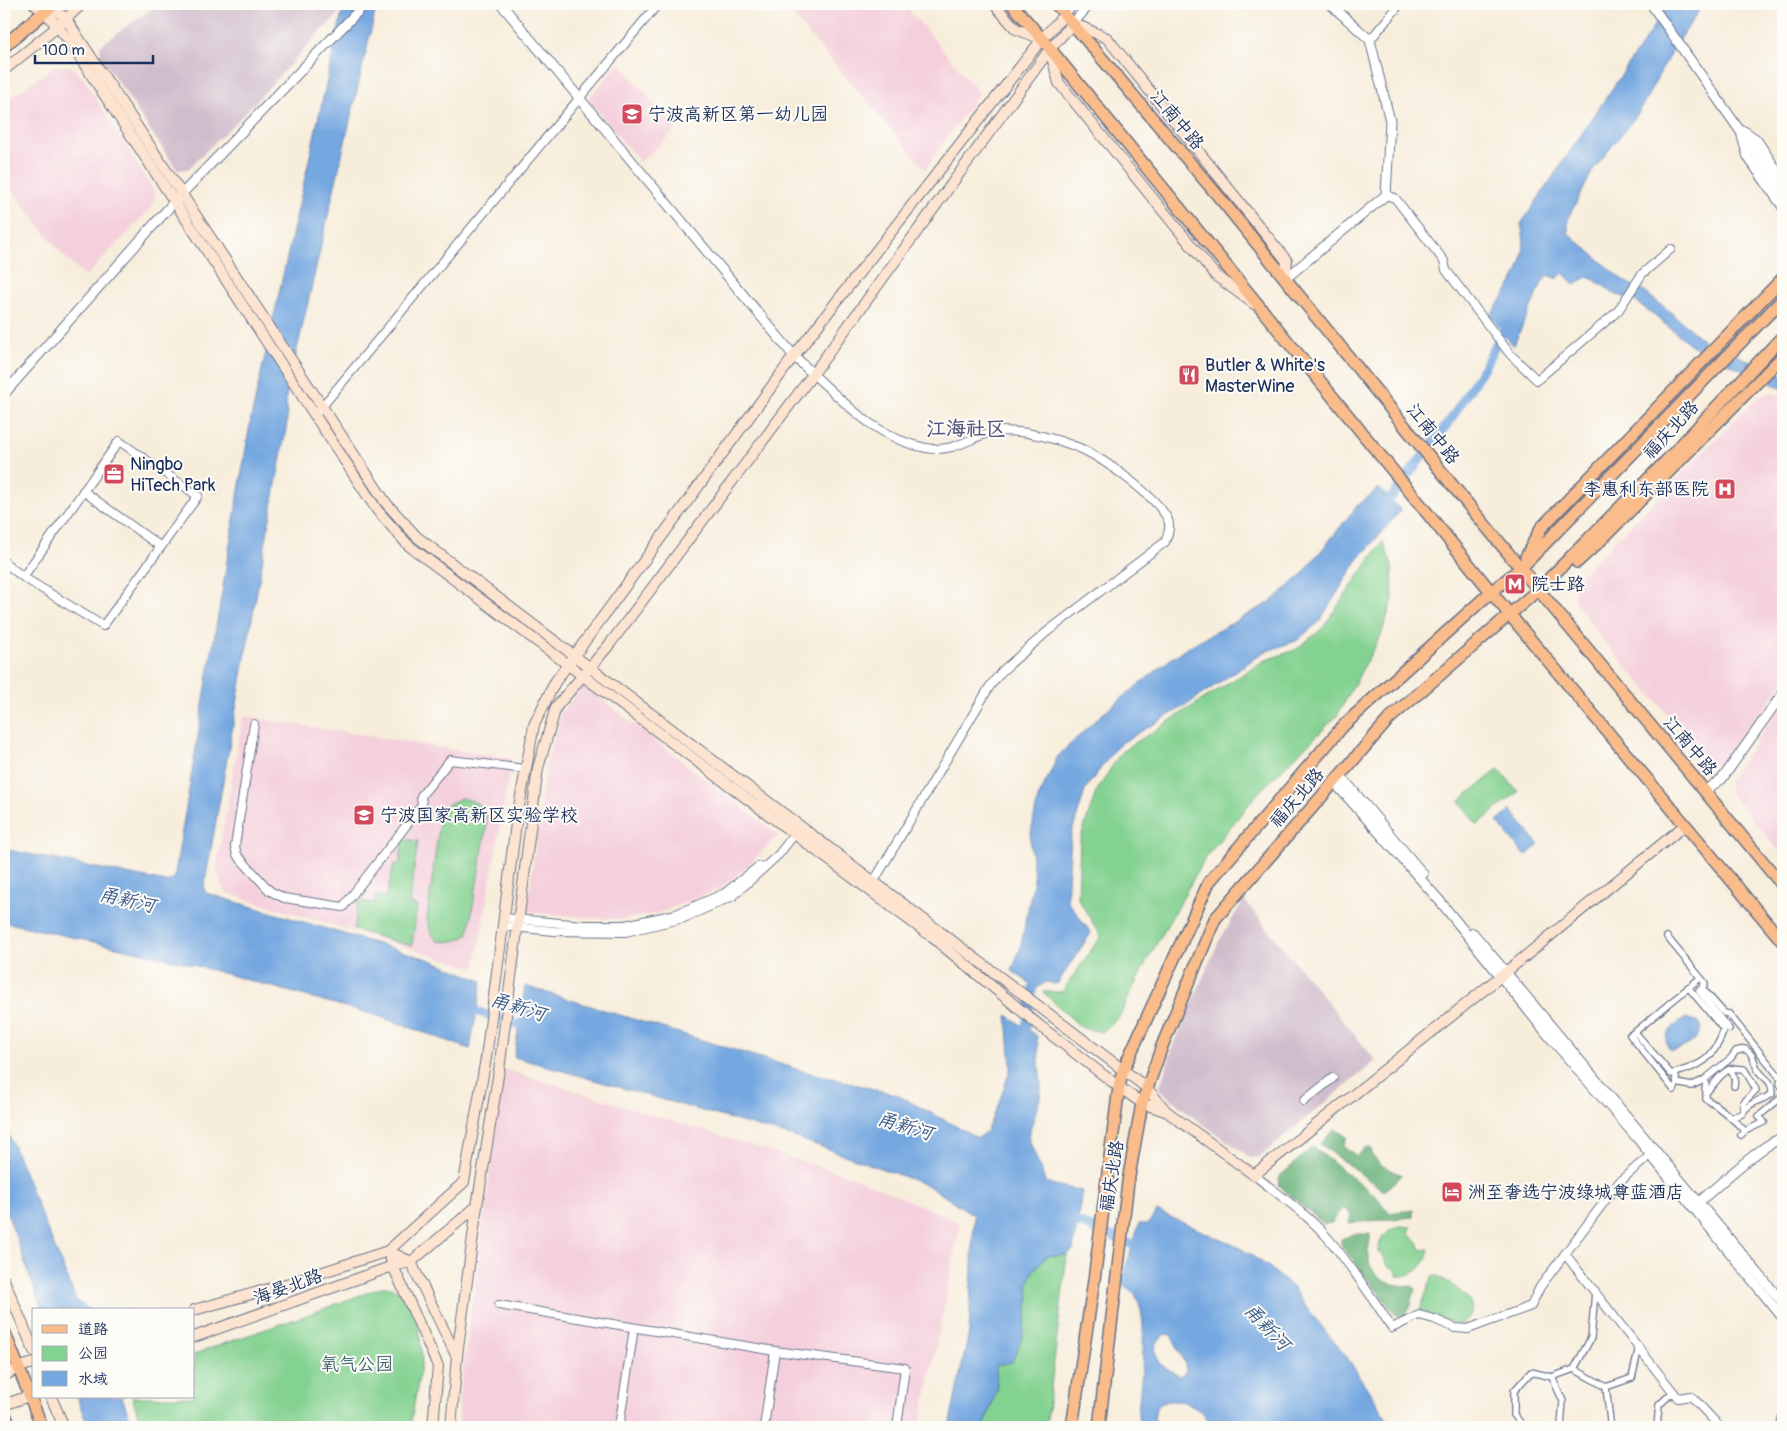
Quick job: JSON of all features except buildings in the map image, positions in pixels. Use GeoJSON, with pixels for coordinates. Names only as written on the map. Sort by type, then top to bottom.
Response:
{"type":"FeatureCollection","features":[{"type":"Feature","properties":{"kind":"highway"},"geometry":{"type":"LineString","coordinates":[[4,46],[50,7]]}},
{"type":"Feature","properties":{"kind":"main road"},"geometry":{"type":"LineString","coordinates":[[34,4],[50,7],[66,19],[386,504],[417,537],[590,667],[870,885],[1016,989],[1147,1088],[1166,1111],[1254,1175],[1504,974],[1685,825]]}},
{"type":"Feature","properties":{"kind":"main road"},"geometry":{"type":"LineString","coordinates":[[4,70],[82,4]]}},
{"type":"Feature","properties":{"kind":"main road"},"geometry":{"type":"LineString","coordinates":[[994,4],[1016,29],[1042,39]]}},
{"type":"Feature","properties":{"kind":"main road"},"geometry":{"type":"LineString","coordinates":[[1012,4],[1491,592],[1783,942]]}},
{"type":"Feature","properties":{"kind":"main road","name":"江南中路"},"geometry":{"type":"LineString","coordinates":[[1056,4],[1064,9],[1073,23],[1224,203],[1446,477],[1783,886]]}},
{"type":"Feature","properties":{"kind":"main road"},"geometry":{"type":"LineString","coordinates":[[50,7],[57,27],[67,38],[377,510],[408,545],[582,676],[796,829]]}},
{"type":"Feature","properties":{"kind":"main road"},"geometry":{"type":"LineString","coordinates":[[388,1251],[464,1182],[486,1058],[516,823],[534,725],[555,682],[794,356],[1064,9]]}},
{"type":"Feature","properties":{"kind":"main road"},"geometry":{"type":"LineString","coordinates":[[451,1427],[456,1356],[477,1206],[500,1063],[538,768],[556,707],[609,645],[813,374],[1050,49],[1073,23]]}},
{"type":"Feature","properties":{"kind":"main road"},"geometry":{"type":"LineString","coordinates":[[1521,568],[1541,528],[1783,278]]}},
{"type":"Feature","properties":{"kind":"main road","name":"福庆北路"},"geometry":{"type":"LineString","coordinates":[[1072,1427],[1094,1280],[1119,1087],[1123,1070],[1209,882],[1344,724],[1491,592],[1521,568],[1783,298]]}},
{"type":"Feature","properties":{"kind":"main road","name":"福庆北路"},"geometry":{"type":"LineString","coordinates":[[1099,1427],[1128,1182],[1142,1103],[1162,1046],[1215,919],[1390,718],[1539,589],[1660,467],[1783,336]]}},
{"type":"Feature","properties":{"kind":"main road"},"geometry":{"type":"LineString","coordinates":[[1539,589],[1571,567],[1603,538],[1783,356]]}},
{"type":"Feature","properties":{"kind":"main road"},"geometry":{"type":"LineString","coordinates":[[870,885],[1040,1026],[1119,1087],[1142,1103],[1166,1111]]}},
{"type":"Feature","properties":{"kind":"main road"},"geometry":{"type":"LineString","coordinates":[[412,1262],[477,1206]]}},
{"type":"Feature","properties":{"kind":"main road"},"geometry":{"type":"LineString","coordinates":[[388,1251],[412,1262],[456,1356]]}},
{"type":"Feature","properties":{"kind":"main road"},"geometry":{"type":"LineString","coordinates":[[388,1251],[438,1366],[433,1427]]}},
{"type":"Feature","properties":{"kind":"main road","name":"海晏北路"},"geometry":{"type":"LineString","coordinates":[[195,1310],[283,1285],[388,1251]]}},
{"type":"Feature","properties":{"kind":"main road","name":"海晏北路"},"geometry":{"type":"LineString","coordinates":[[195,1336],[393,1266],[412,1262]]}},
{"type":"Feature","properties":{"kind":"main road"},"geometry":{"type":"LineString","coordinates":[[4,1280],[32,1346]]}},
{"type":"Feature","properties":{"kind":"main road"},"geometry":{"type":"LineString","coordinates":[[4,1331],[31,1395],[4,1406]]}},
{"type":"Feature","properties":{"kind":"main road"},"geometry":{"type":"LineString","coordinates":[[4,1376],[18,1367],[32,1364]]}},
{"type":"Feature","properties":{"kind":"main road"},"geometry":{"type":"LineString","coordinates":[[32,1398],[42,1427]]}},
{"type":"Feature","properties":{"kind":"main road"},"geometry":{"type":"LineString","coordinates":[[52,1398],[64,1427]]}},
{"type":"Feature","properties":{"kind":"main road"},"geometry":{"type":"LineString","coordinates":[[4,1412],[10,1427]]}},
{"type":"Feature","properties":{"kind":"street"},"geometry":{"type":"LineString","coordinates":[[4,394],[174,202],[365,4]]}},
{"type":"Feature","properties":{"kind":"street"},"geometry":{"type":"LineString","coordinates":[[501,4],[794,356],[864,421],[910,444],[927,449],[950,449],[966,444],[987,433],[1003,431],[1056,440],[1079,448],[1111,467],[1139,488],[1162,510],[1169,521],[1169,532],[1165,542],[1018,655],[990,686],[870,885]]}},
{"type":"Feature","properties":{"kind":"street"},"geometry":{"type":"LineString","coordinates":[[315,415],[658,4]]}},
{"type":"Feature","properties":{"kind":"street"},"geometry":{"type":"LineString","coordinates":[[1064,9],[1073,4]]}},
{"type":"Feature","properties":{"kind":"street"},"geometry":{"type":"LineString","coordinates":[[1073,23],[1090,4]]}},
{"type":"Feature","properties":{"kind":"street"},"geometry":{"type":"LineString","coordinates":[[1285,279],[1386,195],[1390,121],[1370,40],[1330,4]]}},
{"type":"Feature","properties":{"kind":"street"},"geometry":{"type":"LineString","coordinates":[[1370,40],[1400,4]]}},
{"type":"Feature","properties":{"kind":"street"},"geometry":{"type":"LineString","coordinates":[[1654,7],[1783,192]]}},
{"type":"Feature","properties":{"kind":"street"},"geometry":{"type":"LineString","coordinates":[[1740,128],[1756,139],[1783,180]]}},
{"type":"Feature","properties":{"kind":"street"},"geometry":{"type":"LineString","coordinates":[[1740,128],[1748,157],[1783,207]]}},
{"type":"Feature","properties":{"kind":"street"},"geometry":{"type":"LineString","coordinates":[[1386,195],[1395,198],[1444,260],[1446,270],[1480,316],[1510,354],[1537,380],[1618,311],[1642,274],[1671,249]]}},
{"type":"Feature","properties":{"kind":"street"},"geometry":{"type":"LineString","coordinates":[[4,562],[22,577],[103,626],[198,496],[119,441],[22,577]]}},
{"type":"Feature","properties":{"kind":"street"},"geometry":{"type":"LineString","coordinates":[[83,491],[161,547]]}},
{"type":"Feature","properties":{"kind":"street"},"geometry":{"type":"LineString","coordinates":[[1704,791],[1722,779],[1783,694]]}},
{"type":"Feature","properties":{"kind":"street"},"geometry":{"type":"LineString","coordinates":[[254,724],[235,846],[237,855],[270,891],[284,898],[343,907],[422,805],[421,796],[450,760],[526,769]]}},
{"type":"Feature","properties":{"kind":"street"},"geometry":{"type":"LineString","coordinates":[[1337,778],[1653,1152],[1783,1318]]}},
{"type":"Feature","properties":{"kind":"street"},"geometry":{"type":"LineString","coordinates":[[504,922],[625,925],[676,914],[725,893],[770,858],[796,829]]}},
{"type":"Feature","properties":{"kind":"street"},"geometry":{"type":"LineString","coordinates":[[1667,937],[1705,983],[1699,991],[1729,1029]]}},
{"type":"Feature","properties":{"kind":"street"},"geometry":{"type":"LineString","coordinates":[[1676,1073],[1677,1083],[1674,1090],[1630,1036],[1700,978]]}},
{"type":"Feature","properties":{"kind":"street"},"geometry":{"type":"LineString","coordinates":[[1635,1032],[1671,1074],[1701,1064],[1708,1058],[1724,1030],[1688,987]]}},
{"type":"Feature","properties":{"kind":"street"},"geometry":{"type":"LineString","coordinates":[[1702,988],[1724,1013],[1729,1014],[1781,1080],[1780,1084],[1783,1088]]}},
{"type":"Feature","properties":{"kind":"street"},"geometry":{"type":"LineString","coordinates":[[1677,1083],[1690,1086],[1704,1080],[1740,1049],[1751,1052],[1758,1069],[1770,1081],[1772,1094],[1760,1101],[1753,1102],[1742,1114],[1732,1117]]}},
{"type":"Feature","properties":{"kind":"street"},"geometry":{"type":"LineString","coordinates":[[1730,1069],[1735,1080],[1734,1086]]}},
{"type":"Feature","properties":{"kind":"street"},"geometry":{"type":"LineString","coordinates":[[1707,1091],[1721,1075],[1730,1069],[1744,1069],[1756,1090],[1743,1104],[1744,1110]]}},
{"type":"Feature","properties":{"kind":"street"},"geometry":{"type":"LineString","coordinates":[[1304,1101],[1333,1078]]}},
{"type":"Feature","properties":{"kind":"street"},"geometry":{"type":"LineString","coordinates":[[1704,1080],[1707,1091],[1706,1099],[1732,1117],[1743,1133],[1764,1122],[1759,1116],[1783,1096]]}},
{"type":"Feature","properties":{"kind":"street"},"geometry":{"type":"LineString","coordinates":[[1699,1202],[1774,1141],[1783,1138]]}},
{"type":"Feature","properties":{"kind":"street"},"geometry":{"type":"LineString","coordinates":[[1653,1152],[1699,1202],[1783,1303]]}},
{"type":"Feature","properties":{"kind":"street"},"geometry":{"type":"LineString","coordinates":[[1254,1175],[1299,1210],[1327,1237],[1367,1289],[1392,1328],[1419,1315],[1455,1328],[1468,1329],[1531,1306],[1540,1287],[1620,1181],[1653,1152]]}},
{"type":"Feature","properties":{"kind":"street"},"geometry":{"type":"LineString","coordinates":[[1565,1254],[1678,1398],[1691,1396],[1720,1427]]}},
{"type":"Feature","properties":{"kind":"street"},"geometry":{"type":"LineString","coordinates":[[1524,1427],[1514,1415],[1514,1391],[1531,1372],[1552,1376],[1574,1369],[1590,1338],[1595,1292]]}},
{"type":"Feature","properties":{"kind":"street"},"geometry":{"type":"LineString","coordinates":[[499,1305],[775,1351],[905,1368],[897,1427]]}},
{"type":"Feature","properties":{"kind":"street"},"geometry":{"type":"LineString","coordinates":[[619,1427],[634,1328]]}},
{"type":"Feature","properties":{"kind":"street"},"geometry":{"type":"LineString","coordinates":[[1574,1369],[1606,1387],[1632,1378],[1639,1347]]}},
{"type":"Feature","properties":{"kind":"street"},"geometry":{"type":"LineString","coordinates":[[764,1427],[775,1351]]}},
{"type":"Feature","properties":{"kind":"street"},"geometry":{"type":"LineString","coordinates":[[1552,1376],[1563,1400],[1561,1427]]}},
{"type":"Feature","properties":{"kind":"street"},"geometry":{"type":"LineString","coordinates":[[1606,1387],[1610,1421],[1608,1427]]}},
{"type":"Feature","properties":{"kind":"street"},"geometry":{"type":"LineString","coordinates":[[1657,1427],[1659,1406],[1674,1391]]}},
{"type":"Feature","properties":{"kind":"street"},"geometry":{"type":"LineString","coordinates":[[1781,1427],[1783,1418]]}},
{"type":"Feature","properties":{"kind":"shaded area"},"geometry":{"type":"Polygon","coordinates":[[[158,4],[340,4],[336,17],[247,111],[188,169],[177,170],[100,55],[101,45],[158,4]]]}},
{"type":"Feature","properties":{"kind":"shaded area"},"geometry":{"type":"Polygon","coordinates":[[[783,4],[904,4],[979,93],[931,160],[926,170],[783,4]]]}},
{"type":"Feature","properties":{"kind":"shaded area","name":"宁波高新区第一幼儿园"},"geometry":{"type":"Polygon","coordinates":[[[619,63],[677,129],[640,162],[588,99],[619,63]]]}},
{"type":"Feature","properties":{"kind":"shaded area"},"geometry":{"type":"Polygon","coordinates":[[[55,66],[72,67],[83,78],[155,193],[153,206],[85,277],[55,246],[4,179],[4,102],[55,66]]]}},
{"type":"Feature","properties":{"kind":"shaded area","name":"李惠利东部医院"},"geometry":{"type":"Polygon","coordinates":[[[1769,392],[1783,396],[1783,683],[1728,758],[1719,763],[1710,763],[1603,640],[1575,601],[1574,582],[1759,396],[1769,392]]]}},
{"type":"Feature","properties":{"kind":"shaded area"},"geometry":{"type":"Polygon","coordinates":[[[583,685],[778,835],[742,871],[719,889],[659,913],[620,920],[527,912],[546,763],[562,711],[583,685]]]}},
{"type":"Feature","properties":{"kind":"shaded area"},"geometry":{"type":"Polygon","coordinates":[[[1783,703],[1783,855],[1730,793],[1728,781],[1783,703]]]}},
{"type":"Feature","properties":{"kind":"shaded area","name":"宁波国家高新区实验学校"},"geometry":{"type":"Polygon","coordinates":[[[243,716],[512,759],[475,968],[226,893],[216,870],[243,716]]]}},
{"type":"Feature","properties":{"kind":"shaded area"},"geometry":{"type":"Polygon","coordinates":[[[1244,900],[1376,1061],[1259,1157],[1251,1158],[1197,1120],[1159,1089],[1174,1044],[1218,943],[1244,900]]]}},
{"type":"Feature","properties":{"kind":"shaded area"},"geometry":{"type":"Polygon","coordinates":[[[504,1069],[853,1177],[954,1220],[960,1225],[920,1427],[459,1427],[459,1399],[504,1069]]]}},
{"type":"Feature","properties":{"kind":"green space"},"geometry":{"type":"Polygon","coordinates":[[[1383,541],[1392,565],[1393,599],[1381,635],[1337,716],[1258,793],[1205,858],[1143,968],[1119,1017],[1102,1032],[1082,1028],[1043,992],[1062,992],[1101,936],[1078,899],[1080,840],[1096,792],[1121,752],[1263,661],[1295,650],[1322,629],[1383,541]]]}},
{"type":"Feature","properties":{"kind":"green space"},"geometry":{"type":"Polygon","coordinates":[[[1499,769],[1518,792],[1477,825],[1459,801],[1499,769]]]}},
{"type":"Feature","properties":{"kind":"green space"},"geometry":{"type":"Polygon","coordinates":[[[461,798],[479,804],[482,807],[486,816],[486,830],[468,935],[453,941],[437,941],[430,931],[427,919],[440,817],[447,805],[461,798]]]}},
{"type":"Feature","properties":{"kind":"green space"},"geometry":{"type":"Polygon","coordinates":[[[403,839],[418,841],[409,904],[417,906],[412,946],[354,930],[358,901],[375,903],[376,896],[386,897],[394,864],[399,865],[403,839]]]}},
{"type":"Feature","properties":{"kind":"green space"},"geometry":{"type":"Polygon","coordinates":[[[1335,1129],[1347,1137],[1343,1146],[1357,1156],[1366,1147],[1372,1149],[1372,1155],[1381,1165],[1402,1175],[1384,1191],[1320,1144],[1335,1129]]]}},
{"type":"Feature","properties":{"kind":"green space"},"geometry":{"type":"Polygon","coordinates":[[[1313,1147],[1377,1197],[1389,1213],[1413,1209],[1413,1217],[1349,1223],[1351,1214],[1343,1208],[1332,1223],[1324,1224],[1278,1185],[1280,1176],[1313,1147]]]}},
{"type":"Feature","properties":{"kind":"green space"},"geometry":{"type":"Polygon","coordinates":[[[1401,1226],[1411,1227],[1409,1235],[1418,1242],[1421,1250],[1429,1249],[1425,1261],[1418,1270],[1409,1275],[1397,1276],[1397,1270],[1388,1266],[1382,1253],[1378,1253],[1380,1243],[1385,1235],[1401,1226]]]}},
{"type":"Feature","properties":{"kind":"green space"},"geometry":{"type":"Polygon","coordinates":[[[1354,1234],[1370,1234],[1368,1257],[1373,1271],[1378,1276],[1398,1285],[1412,1285],[1415,1290],[1405,1316],[1396,1315],[1341,1245],[1341,1239],[1354,1234]]]}},
{"type":"Feature","properties":{"kind":"green space"},"geometry":{"type":"Polygon","coordinates":[[[1055,1254],[1067,1255],[1046,1427],[983,1427],[997,1390],[996,1365],[1029,1301],[1028,1284],[1033,1271],[1046,1256],[1055,1254]]]}},
{"type":"Feature","properties":{"kind":"green space"},"geometry":{"type":"Polygon","coordinates":[[[1438,1276],[1461,1292],[1471,1305],[1468,1319],[1459,1326],[1420,1310],[1432,1277],[1438,1276]]]}},
{"type":"Feature","properties":{"kind":"green space","name":"氧气公园"},"geometry":{"type":"Polygon","coordinates":[[[385,1286],[391,1287],[411,1299],[418,1312],[422,1360],[410,1427],[142,1427],[132,1398],[195,1398],[195,1354],[385,1286]]]}},
{"type":"Feature","properties":{"kind":"water"},"geometry":{"type":"Polygon","coordinates":[[[344,4],[377,4],[286,397],[287,423],[204,888],[206,893],[431,960],[482,981],[470,1049],[378,1016],[179,961],[4,922],[4,849],[166,882],[174,879],[251,418],[344,4]]]}},
{"type":"Feature","properties":{"kind":"water"},"geometry":{"type":"Polygon","coordinates":[[[1666,4],[1703,4],[1668,58],[1639,112],[1594,169],[1568,218],[1568,233],[1624,281],[1643,291],[1667,309],[1704,341],[1783,376],[1783,389],[1694,347],[1637,302],[1616,294],[1588,276],[1575,285],[1563,273],[1557,279],[1548,275],[1543,281],[1513,346],[1490,315],[1512,284],[1521,262],[1523,238],[1521,224],[1651,31],[1666,4]]]}},
{"type":"Feature","properties":{"kind":"water"},"geometry":{"type":"Polygon","coordinates":[[[1379,488],[1401,510],[1357,561],[1319,622],[1296,641],[1264,652],[1188,704],[1118,745],[1086,788],[1071,835],[1067,900],[1091,933],[1057,984],[1046,982],[1037,988],[1012,971],[1020,949],[1034,879],[1030,838],[1038,798],[1058,756],[1100,716],[1172,658],[1195,643],[1269,603],[1301,576],[1357,506],[1379,488]]]}},
{"type":"Feature","properties":{"kind":"water"},"geometry":{"type":"Polygon","coordinates":[[[1511,810],[1539,845],[1525,856],[1497,822],[1511,810]]]}},
{"type":"Feature","properties":{"kind":"water"},"geometry":{"type":"Polygon","coordinates":[[[525,986],[803,1071],[897,1095],[978,1138],[986,1132],[999,1103],[1011,1067],[1007,1015],[1037,1036],[1041,1088],[1040,1098],[1028,1137],[1046,1183],[1082,1191],[1073,1250],[1067,1255],[1046,1256],[1033,1271],[1028,1284],[1029,1301],[1022,1337],[1012,1362],[996,1365],[997,1390],[983,1427],[949,1427],[969,1332],[974,1215],[927,1185],[797,1138],[514,1057],[525,986]]]}},
{"type":"Feature","properties":{"kind":"water"},"geometry":{"type":"Polygon","coordinates":[[[1686,1018],[1698,1022],[1701,1026],[1698,1036],[1691,1043],[1671,1051],[1667,1046],[1667,1036],[1677,1024],[1686,1018]]]}},
{"type":"Feature","properties":{"kind":"water"},"geometry":{"type":"Polygon","coordinates":[[[4,1123],[76,1300],[87,1308],[41,1308],[4,1204],[4,1123]]]}},
{"type":"Feature","properties":{"kind":"water"},"geometry":{"type":"Polygon","coordinates":[[[1157,1211],[1240,1248],[1269,1267],[1295,1290],[1305,1306],[1349,1360],[1392,1427],[1211,1427],[1208,1419],[1196,1407],[1180,1401],[1172,1401],[1156,1407],[1154,1418],[1158,1427],[1139,1427],[1138,1413],[1143,1353],[1142,1320],[1136,1296],[1121,1283],[1139,1224],[1148,1224],[1157,1211]],[[1165,1334],[1159,1340],[1156,1352],[1161,1364],[1180,1376],[1186,1372],[1185,1364],[1171,1335],[1165,1334]]]}},
{"type":"Feature","properties":{"kind":"water"},"geometry":{"type":"Polygon","coordinates":[[[77,1398],[122,1398],[133,1427],[88,1427],[77,1398]]]}},
{"type":"Feature","properties":{"kind":"waterway"},"geometry":{"type":"LineString","coordinates":[[1384,507],[1451,419],[1484,367],[1507,323]]}},
{"type":"Feature","properties":{"kind":"waterway"},"geometry":{"type":"LineString","coordinates":[[1024,1039],[1035,975]]}},
{"type":"Feature","properties":{"kind":"waterway","name":"甬新河"},"geometry":{"type":"LineString","coordinates":[[466,1008],[530,1028]]}},
{"type":"Feature","properties":{"kind":"waterway","name":"甬新河"},"geometry":{"type":"LineString","coordinates":[[1067,1218],[1143,1249]]}},
{"type":"Feature","properties":{"kind":"place","name":"宁波高新区第一幼儿园"},"geometry":{"type":"Point","coordinates":[632,114]}},
{"type":"Feature","properties":{"kind":"place","name":"Butler & White's MasterWine"},"geometry":{"type":"Point","coordinates":[1189,375]}},
{"type":"Feature","properties":{"kind":"place","name":"Ningbo HiTech Park"},"geometry":{"type":"Point","coordinates":[114,474]}},
{"type":"Feature","properties":{"kind":"place","name":"李惠利东部医院"},"geometry":{"type":"Point","coordinates":[1725,489]}},
{"type":"Feature","properties":{"kind":"place","name":"院士路"},"geometry":{"type":"Point","coordinates":[1515,584]}},
{"type":"Feature","properties":{"kind":"place","name":"宁波国家高新区实验学校"},"geometry":{"type":"Point","coordinates":[364,815]}},
{"type":"Feature","properties":{"kind":"place","name":"洲至奢选宁波绿城尊蓝酒店"},"geometry":{"type":"Point","coordinates":[1452,1192]}},
{"type":"Feature","properties":{"kind":"district","name":"江海社区"},"geometry":{"type":"Point","coordinates":[966,428]}}]}
